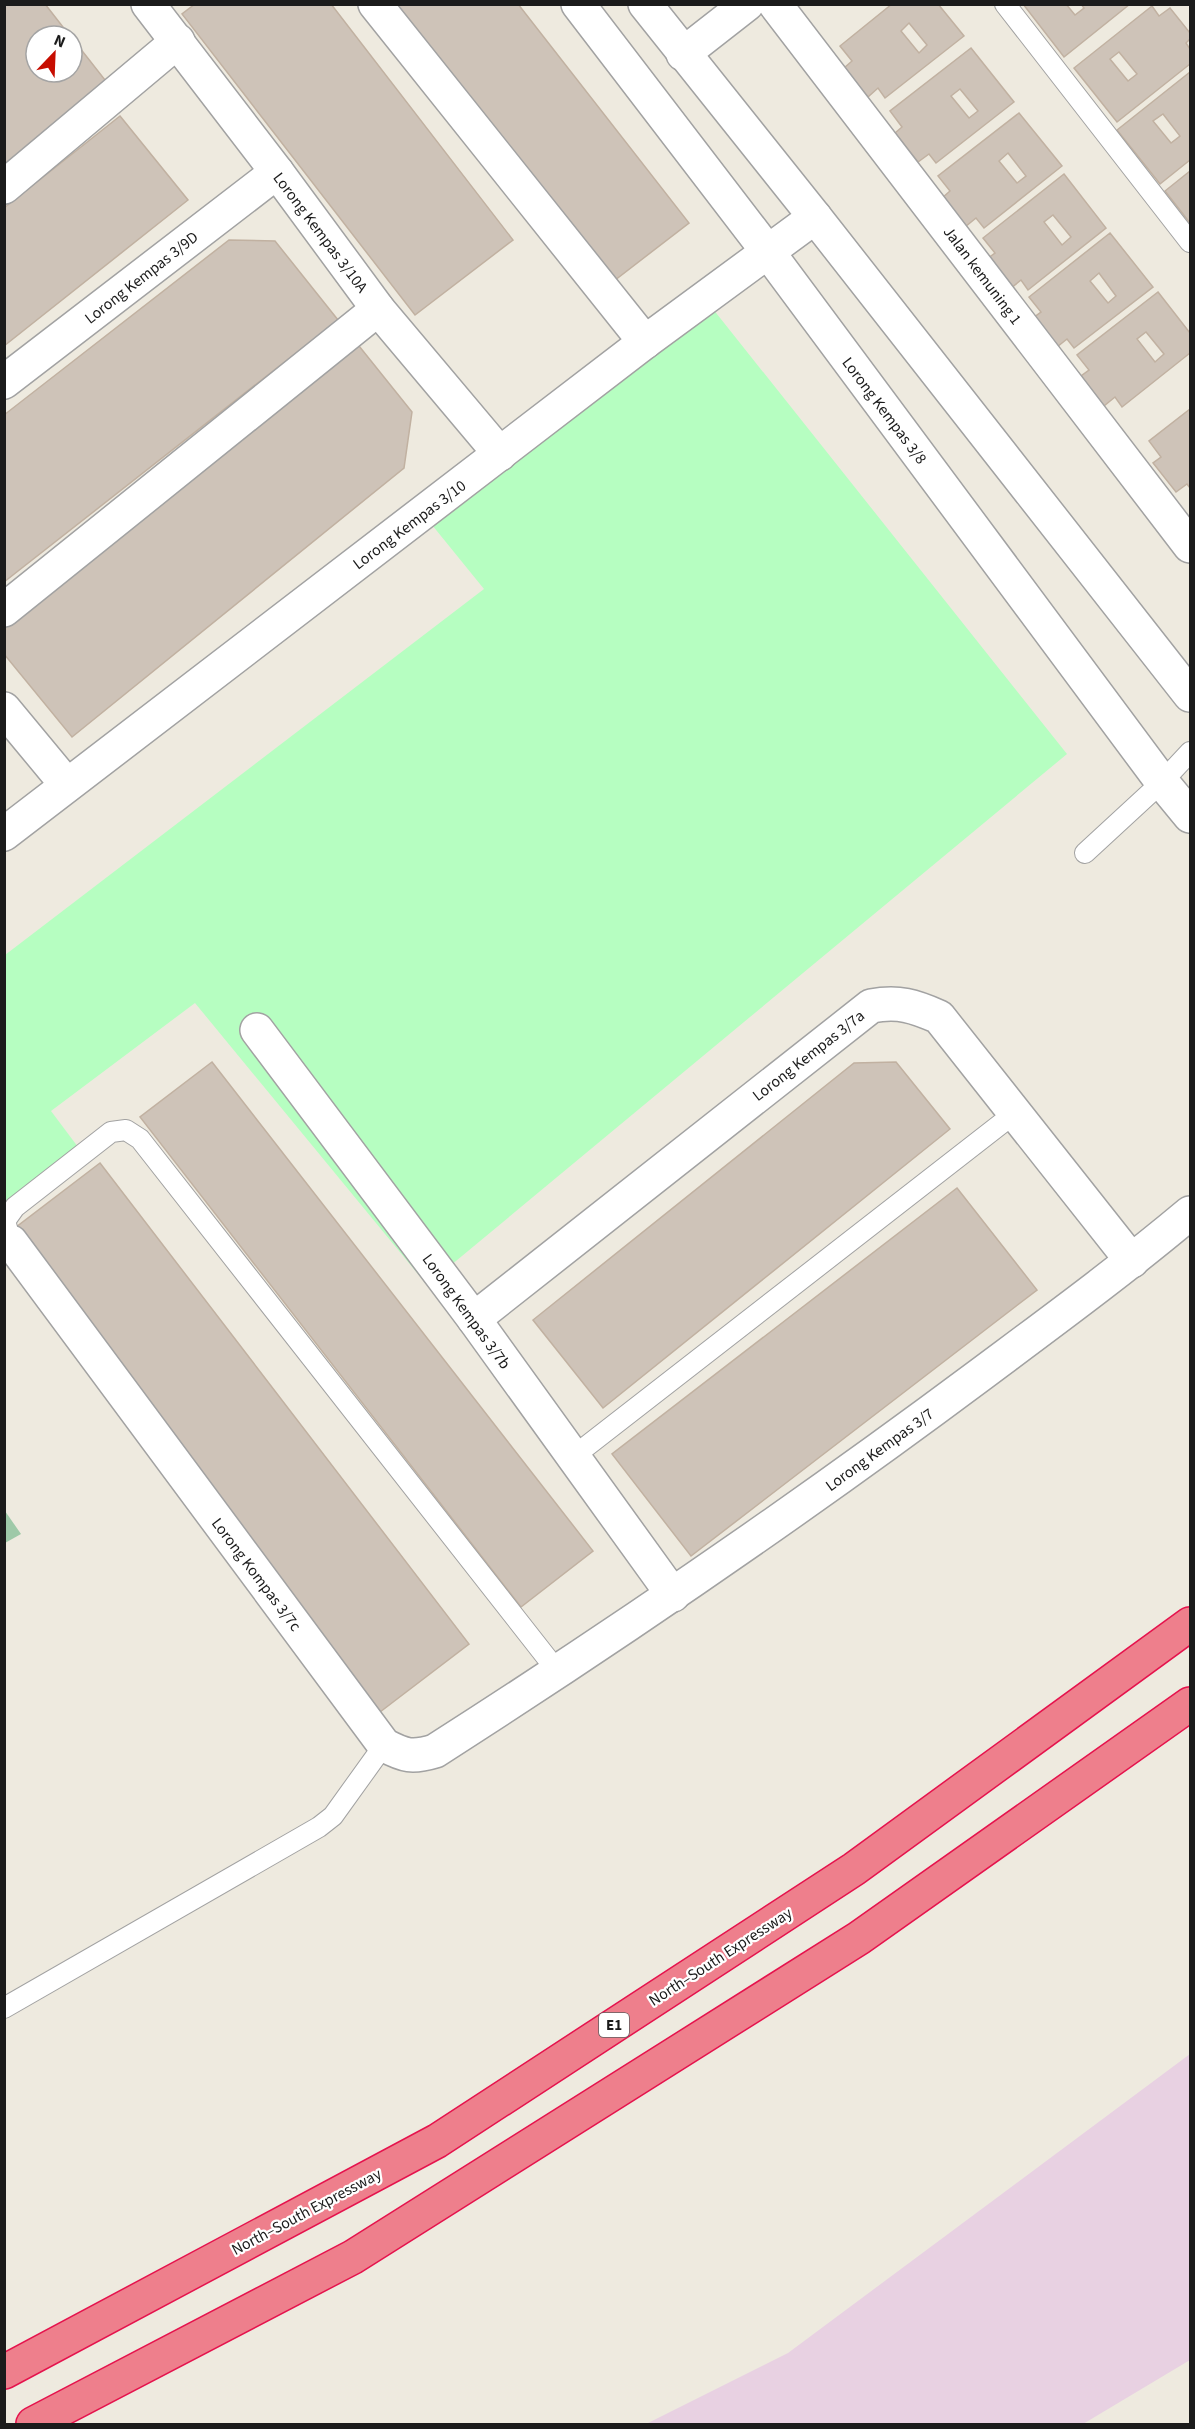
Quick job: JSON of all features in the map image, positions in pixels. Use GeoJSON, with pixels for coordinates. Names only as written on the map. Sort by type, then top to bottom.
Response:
{"type":"FeatureCollection","features":[{"type":"Feature","properties":{"kind":"highway","name":"North–South Expressway"},"geometry":{"type":"LineString","coordinates":[[4,2372],[437,2141],[854,1869],[1191,1624]]}},
{"type":"Feature","properties":{"kind":"highway"},"geometry":{"type":"LineString","coordinates":[[33,2424],[363,2251],[859,1938],[1191,1704]]}},
{"type":"Feature","properties":{"kind":"street"},"geometry":{"type":"LineString","coordinates":[[375,4],[645,342]]}},
{"type":"Feature","properties":{"kind":"street","name":"Lorong Kempas 3/8"},"geometry":{"type":"LineString","coordinates":[[578,4],[768,252],[1162,782],[1191,816]]}},
{"type":"Feature","properties":{"kind":"street"},"geometry":{"type":"LineString","coordinates":[[645,4],[816,217],[1191,695]]}},
{"type":"Feature","properties":{"kind":"street"},"geometry":{"type":"LineString","coordinates":[[683,54],[747,4]]}},
{"type":"Feature","properties":{"kind":"street","name":"Jalan kemuning 1"},"geometry":{"type":"LineString","coordinates":[[775,4],[1191,546]]}},
{"type":"Feature","properties":{"kind":"street","name":"Lorong Kempas 3/10A"},"geometry":{"type":"LineString","coordinates":[[157,8],[178,41],[378,309],[500,454]]}},
{"type":"Feature","properties":{"kind":"street"},"geometry":{"type":"LineString","coordinates":[[4,187],[178,41]]}},
{"type":"Feature","properties":{"kind":"street","name":"Lorong Kempas 3/9D"},"geometry":{"type":"LineString","coordinates":[[4,382],[277,172]]}},
{"type":"Feature","properties":{"kind":"street","name":"Lorong Kempas 3/10"},"geometry":{"type":"LineString","coordinates":[[4,834],[645,342],[816,217]]}},
{"type":"Feature","properties":{"kind":"street"},"geometry":{"type":"LineString","coordinates":[[4,610],[378,309]]}},
{"type":"Feature","properties":{"kind":"street"},"geometry":{"type":"LineString","coordinates":[[4,709],[67,785]]}},
{"type":"Feature","properties":{"kind":"street","name":"Lorong Kempas 3/7a"},"geometry":{"type":"LineString","coordinates":[[474,1319],[871,1006],[889,1003],[911,1005],[939,1017],[1132,1261]]}},
{"type":"Feature","properties":{"kind":"street","name":"Lorong Kempas 3/7b"},"geometry":{"type":"LineString","coordinates":[[258,1030],[474,1319],[673,1594]]}},
{"type":"Feature","properties":{"kind":"street","name":"Lorong Kempas 3/7"},"geometry":{"type":"LineString","coordinates":[[558,1672],[875,1453],[1132,1261],[1191,1213]]}},
{"type":"Feature","properties":{"kind":"street","name":"Lorong Kompas 3/7c"},"geometry":{"type":"LineString","coordinates":[[11,1242],[384,1745]]}},
{"type":"Feature","properties":{"kind":"street"},"geometry":{"type":"LineString","coordinates":[[384,1745],[402,1754],[416,1756],[435,1751],[558,1672]]}},
{"type":"Feature","properties":{"kind":"lane"},"geometry":{"type":"LineString","coordinates":[[1005,4],[1191,242]]}},
{"type":"Feature","properties":{"kind":"lane"},"geometry":{"type":"LineString","coordinates":[[1084,853],[1162,782],[1191,752]]}},
{"type":"Feature","properties":{"kind":"lane"},"geometry":{"type":"LineString","coordinates":[[574,1456],[1015,1113]]}},
{"type":"Feature","properties":{"kind":"lane"},"geometry":{"type":"LineString","coordinates":[[11,1242],[6,1221],[15,1207],[111,1132],[126,1130],[140,1139],[558,1672]]}},
{"type":"Feature","properties":{"kind":"lane"},"geometry":{"type":"LineString","coordinates":[[4,2008],[319,1827],[333,1815],[384,1745]]}},
{"type":"Feature","properties":{"kind":"shaded area"},"geometry":{"type":"Polygon","coordinates":[[[1190,2054],[1190,2360],[1083,2424],[646,2424],[788,2353],[1190,2054]]]}},
{"type":"Feature","properties":{"kind":"green space"},"geometry":{"type":"Polygon","coordinates":[[[709,304],[1067,754],[427,1285],[195,1003],[51,1111],[78,1147],[5,1204],[5,955],[484,589],[428,520],[709,304]]]}},
{"type":"Feature","properties":{"kind":"green space"},"geometry":{"type":"Polygon","coordinates":[[[5,1511],[21,1534],[4,1543],[5,1511]]]}},
{"type":"Feature","properties":{"kind":"building"},"geometry":{"type":"Polygon","coordinates":[[[45,4],[61,24],[24,24],[24,84],[84,84],[84,53],[109,85],[4,166],[4,5],[45,4]]]}},
{"type":"Feature","properties":{"kind":"building"},"geometry":{"type":"Polygon","coordinates":[[[195,4],[331,4],[513,240],[415,315],[182,14],[195,4]]]}},
{"type":"Feature","properties":{"kind":"building"},"geometry":{"type":"Polygon","coordinates":[[[391,4],[518,4],[689,223],[610,284],[391,4]]]}},
{"type":"Feature","properties":{"kind":"building"},"geometry":{"type":"Polygon","coordinates":[[[892,4],[938,4],[964,36],[885,98],[878,88],[868,97],[844,68],[852,61],[840,46],[892,4]],[[909,23],[901,31],[919,53],[927,45],[909,23]]]}},
{"type":"Feature","properties":{"kind":"building"},"geometry":{"type":"Polygon","coordinates":[[[1023,4],[1066,4],[1075,15],[1084,8],[1081,4],[1130,4],[1064,57],[1023,4]]]}},
{"type":"Feature","properties":{"kind":"building"},"geometry":{"type":"Polygon","coordinates":[[[1152,6],[1159,16],[1170,8],[1190,33],[1190,39],[1186,43],[1190,49],[1190,64],[1117,122],[1074,68],[1152,6]],[[1119,52],[1110,59],[1128,81],[1137,74],[1119,52]]]}},
{"type":"Feature","properties":{"kind":"building"},"geometry":{"type":"Polygon","coordinates":[[[971,48],[1014,102],[936,163],[929,154],[918,162],[895,133],[902,127],[890,111],[971,48]],[[960,89],[951,96],[969,118],[978,111],[960,89]]]}},
{"type":"Feature","properties":{"kind":"building"},"geometry":{"type":"Polygon","coordinates":[[[1190,72],[1190,160],[1160,184],[1117,130],[1190,72]],[[1163,114],[1153,121],[1171,143],[1180,136],[1163,114]]]}},
{"type":"Feature","properties":{"kind":"building"},"geometry":{"type":"Polygon","coordinates":[[[1019,113],[1062,166],[984,228],[976,218],[965,227],[942,198],[950,191],[938,176],[1019,113]],[[1008,153],[999,161],[1017,183],[1026,176],[1008,153]]]}},
{"type":"Feature","properties":{"kind":"building"},"geometry":{"type":"Polygon","coordinates":[[[120,116],[188,200],[4,346],[4,208],[120,116]]]}},
{"type":"Feature","properties":{"kind":"building"},"geometry":{"type":"Polygon","coordinates":[[[1190,171],[1190,223],[1165,191],[1190,171]]]}},
{"type":"Feature","properties":{"kind":"building"},"geometry":{"type":"Polygon","coordinates":[[[1064,174],[1106,228],[1028,290],[1021,280],[1010,289],[987,259],[995,253],[983,238],[1064,174]],[[1053,215],[1044,222],[1062,245],[1071,237],[1053,215]]]}},
{"type":"Feature","properties":{"kind":"building"},"geometry":{"type":"Polygon","coordinates":[[[1110,233],[1153,287],[1074,348],[1067,339],[1057,347],[1033,318],[1041,312],[1029,297],[1110,233]],[[1099,273],[1090,281],[1108,303],[1116,296],[1099,273]]]}},
{"type":"Feature","properties":{"kind":"building"},"geometry":{"type":"Polygon","coordinates":[[[229,240],[275,241],[338,320],[4,582],[4,415],[229,240]]]}},
{"type":"Feature","properties":{"kind":"building"},"geometry":{"type":"Polygon","coordinates":[[[1158,292],[1190,333],[1190,353],[1122,407],[1115,397],[1104,406],[1081,376],[1089,370],[1077,355],[1158,292]],[[1146,332],[1137,339],[1155,362],[1164,354],[1146,332]]]}},
{"type":"Feature","properties":{"kind":"building"},"geometry":{"type":"Polygon","coordinates":[[[355,341],[412,412],[404,468],[72,737],[4,654],[4,624],[355,341]]]}},
{"type":"Feature","properties":{"kind":"building"},"geometry":{"type":"Polygon","coordinates":[[[1190,409],[1190,488],[1187,484],[1176,492],[1153,463],[1161,457],[1149,441],[1190,409]]]}},
{"type":"Feature","properties":{"kind":"building"},"geometry":{"type":"Polygon","coordinates":[[[212,1062],[593,1551],[521,1607],[140,1117],[212,1062]]]}},
{"type":"Feature","properties":{"kind":"building"},"geometry":{"type":"Polygon","coordinates":[[[896,1062],[950,1129],[603,1408],[533,1320],[854,1063],[896,1062]]]}},
{"type":"Feature","properties":{"kind":"building"},"geometry":{"type":"Polygon","coordinates":[[[100,1163],[469,1644],[380,1712],[11,1231],[100,1163]]]}},
{"type":"Feature","properties":{"kind":"building"},"geometry":{"type":"Polygon","coordinates":[[[957,1188],[1037,1290],[691,1556],[612,1454],[957,1188]]]}}]}
